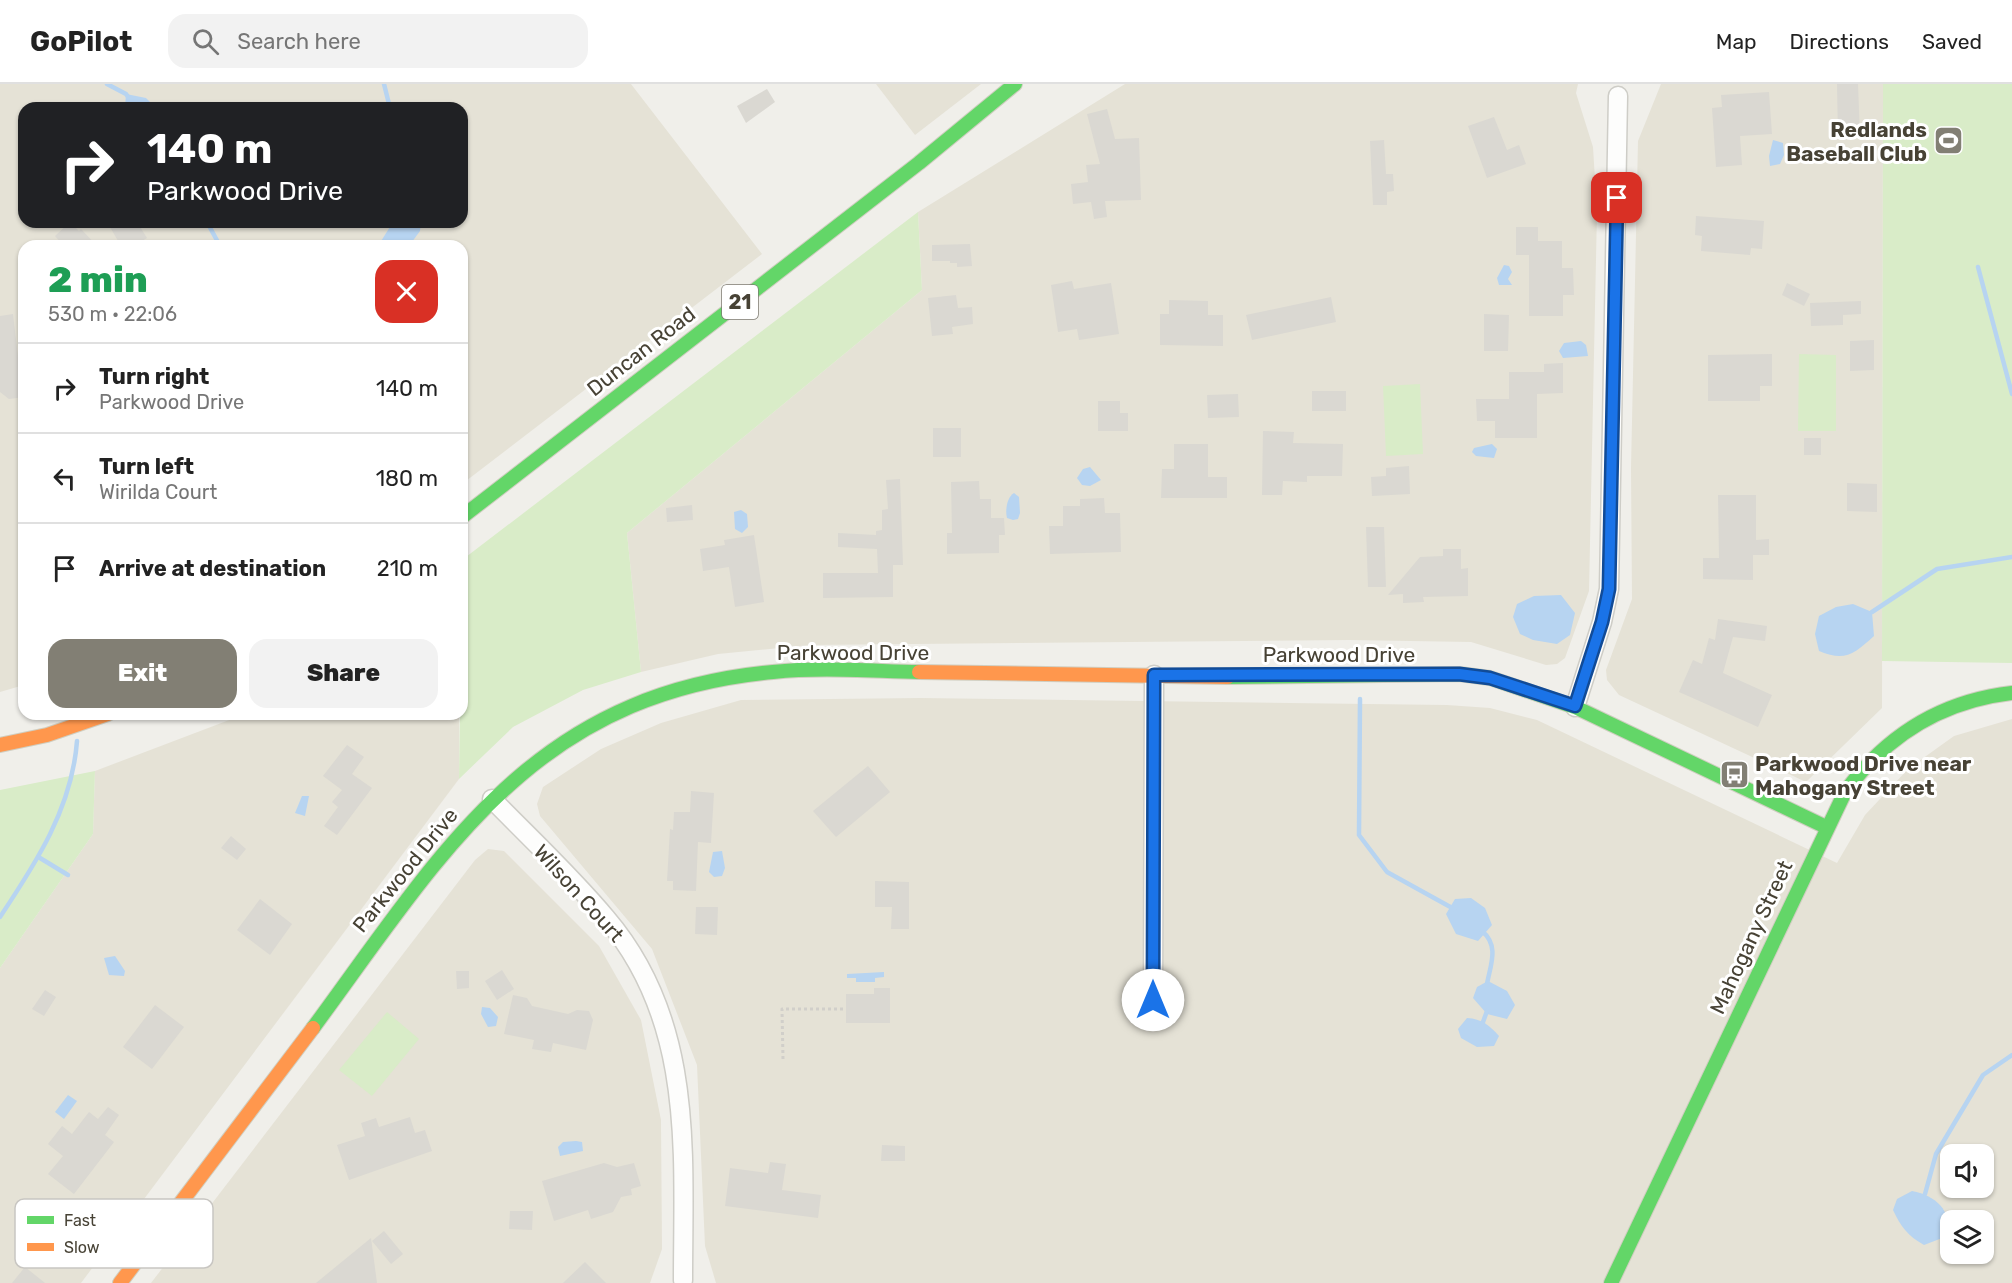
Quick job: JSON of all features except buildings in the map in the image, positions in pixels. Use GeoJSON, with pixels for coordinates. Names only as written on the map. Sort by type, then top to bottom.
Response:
{"type":"FeatureCollection","features":[{"type":"Feature","properties":{"kind":"main road","name":"Duncan Road"},"geometry":{"type":"LineString","coordinates":[[468,512],[919,163],[1015,84]]}},
{"type":"Feature","properties":{"kind":"main road","name":"Parkwood Drive"},"geometry":{"type":"LineString","coordinates":[[183,1199],[447,847],[492,799],[532,764],[582,731],[657,698],[715,682],[773,672],[1154,675],[1459,674],[1490,678],[1575,706],[1826,827]]}},
{"type":"Feature","properties":{"kind":"main road","name":"Mahogany Street"},"geometry":{"type":"LineString","coordinates":[[1611,1283],[1826,827],[1845,792],[1872,759],[1901,735],[1935,715],[1970,702],[2012,693]]}},
{"type":"Feature","properties":{"kind":"main road"},"geometry":{"type":"LineString","coordinates":[[0,745],[47,735],[91,720]]}},
{"type":"Feature","properties":{"kind":"main road","name":"Parkwood Drive"},"geometry":{"type":"LineString","coordinates":[[120,1283],[131,1268]]}},
{"type":"Feature","properties":{"kind":"street"},"geometry":{"type":"LineString","coordinates":[[1575,706],[1602,622],[1609,589],[1617,96]]}},
{"type":"Feature","properties":{"kind":"street"},"geometry":{"type":"LineString","coordinates":[[1153,1000],[1154,675]]}},
{"type":"Feature","properties":{"kind":"street","name":"Wilson Court"},"geometry":{"type":"LineString","coordinates":[[492,799],[607,918],[635,960],[656,1004],[667,1034],[681,1095],[683,1280]]}},
{"type":"Feature","properties":{"kind":"path"},"geometry":{"type":"LineString","coordinates":[[783,1059],[782,1009],[846,1009]]}},
{"type":"Feature","properties":{"kind":"shaded area"},"geometry":{"type":"Polygon","coordinates":[[[0,84],[631,84],[762,254],[468,479],[468,240],[18,240],[18,687],[0,692],[0,84]]]}},
{"type":"Feature","properties":{"kind":"shaded area"},"geometry":{"type":"Polygon","coordinates":[[[876,84],[981,84],[915,135],[876,84]]]}},
{"type":"Feature","properties":{"kind":"shaded area"},"geometry":{"type":"Polygon","coordinates":[[[1125,84],[1578,84],[1576,93],[1593,147],[1597,212],[1589,591],[1565,658],[1557,664],[1546,665],[1471,642],[1349,640],[810,645],[718,654],[641,672],[627,533],[922,290],[918,212],[1125,84]]]}},
{"type":"Feature","properties":{"kind":"shaded area"},"geometry":{"type":"Polygon","coordinates":[[[1661,84],[1883,84],[1882,708],[1806,782],[1619,695],[1607,680],[1606,670],[1632,599],[1631,468],[1638,141],[1661,84]]]}},
{"type":"Feature","properties":{"kind":"shaded area"},"geometry":{"type":"Polygon","coordinates":[[[920,698],[1447,705],[1490,708],[1537,720],[1837,863],[1865,815],[1908,769],[1954,736],[2012,719],[2012,1283],[716,1283],[705,1246],[697,1065],[652,949],[540,816],[537,804],[543,787],[601,749],[661,723],[741,700],[920,698]]]}},
{"type":"Feature","properties":{"kind":"shaded area"},"geometry":{"type":"Polygon","coordinates":[[[229,720],[459,720],[459,779],[144,1199],[15,1199],[15,1268],[92,1268],[81,1283],[0,1283],[0,968],[93,834],[95,771],[229,720]]]}},
{"type":"Feature","properties":{"kind":"shaded area"},"geometry":{"type":"Polygon","coordinates":[[[488,849],[504,851],[599,946],[641,1020],[661,1120],[662,1249],[650,1283],[151,1283],[162,1268],[213,1268],[213,1202],[475,860],[488,849]]]}},
{"type":"Feature","properties":{"kind":"green space"},"geometry":{"type":"Polygon","coordinates":[[[1883,84],[2012,84],[2012,663],[1882,661],[1883,84]]]}},
{"type":"Feature","properties":{"kind":"green space"},"geometry":{"type":"Polygon","coordinates":[[[918,212],[922,290],[627,533],[641,672],[583,690],[513,727],[459,779],[460,720],[468,720],[468,555],[918,212]]]}},
{"type":"Feature","properties":{"kind":"green space"},"geometry":{"type":"Polygon","coordinates":[[[1799,354],[1836,355],[1836,431],[1798,431],[1799,354]]]}},
{"type":"Feature","properties":{"kind":"green space"},"geometry":{"type":"Polygon","coordinates":[[[1420,384],[1423,454],[1386,456],[1383,386],[1420,384]]]}},
{"type":"Feature","properties":{"kind":"green space"},"geometry":{"type":"Polygon","coordinates":[[[95,771],[93,834],[0,968],[0,790],[95,771]]]}},
{"type":"Feature","properties":{"kind":"green space"},"geometry":{"type":"Polygon","coordinates":[[[387,1012],[419,1039],[372,1096],[339,1070],[387,1012]]]}},
{"type":"Feature","properties":{"kind":"water"},"geometry":{"type":"Polygon","coordinates":[[[126,94],[146,98],[150,102],[125,102],[126,94]]]}},
{"type":"Feature","properties":{"kind":"water"},"geometry":{"type":"Polygon","coordinates":[[[1773,140],[1783,143],[1784,155],[1780,164],[1770,166],[1769,156],[1773,140]]]}},
{"type":"Feature","properties":{"kind":"water"},"geometry":{"type":"Polygon","coordinates":[[[389,228],[420,228],[413,240],[382,240],[389,228]]]}},
{"type":"Feature","properties":{"kind":"water"},"geometry":{"type":"Polygon","coordinates":[[[1504,265],[1509,266],[1512,272],[1508,279],[1512,285],[1499,285],[1497,278],[1504,265]]]}},
{"type":"Feature","properties":{"kind":"water"},"geometry":{"type":"Polygon","coordinates":[[[1581,341],[1586,345],[1588,356],[1563,358],[1559,351],[1564,343],[1581,341]]]}},
{"type":"Feature","properties":{"kind":"water"},"geometry":{"type":"Polygon","coordinates":[[[1492,444],[1497,449],[1494,458],[1476,456],[1472,452],[1474,448],[1492,444]]]}},
{"type":"Feature","properties":{"kind":"water"},"geometry":{"type":"Polygon","coordinates":[[[1090,467],[1101,480],[1090,486],[1082,485],[1077,478],[1083,469],[1090,467]]]}},
{"type":"Feature","properties":{"kind":"water"},"geometry":{"type":"Polygon","coordinates":[[[1014,493],[1019,497],[1020,513],[1018,519],[1013,520],[1007,518],[1006,511],[1008,501],[1014,493]]]}},
{"type":"Feature","properties":{"kind":"water"},"geometry":{"type":"Polygon","coordinates":[[[741,510],[747,514],[748,527],[742,533],[735,529],[734,512],[741,510]]]}},
{"type":"Feature","properties":{"kind":"water"},"geometry":{"type":"Polygon","coordinates":[[[1561,595],[1575,613],[1570,635],[1557,644],[1533,640],[1520,634],[1513,617],[1517,604],[1534,596],[1561,595]]]}},
{"type":"Feature","properties":{"kind":"water"},"geometry":{"type":"Polygon","coordinates":[[[1853,604],[1872,612],[1874,636],[1855,652],[1843,656],[1819,651],[1815,634],[1819,616],[1836,607],[1853,604]]]}},
{"type":"Feature","properties":{"kind":"water"},"geometry":{"type":"Polygon","coordinates":[[[302,796],[309,796],[305,816],[295,813],[302,796]]]}},
{"type":"Feature","properties":{"kind":"water"},"geometry":{"type":"Polygon","coordinates":[[[722,851],[725,868],[722,876],[714,877],[709,872],[713,852],[722,851]]]}},
{"type":"Feature","properties":{"kind":"water"},"geometry":{"type":"Polygon","coordinates":[[[1471,898],[1485,908],[1492,925],[1478,941],[1456,934],[1446,914],[1455,899],[1471,898]]]}},
{"type":"Feature","properties":{"kind":"water"},"geometry":{"type":"Polygon","coordinates":[[[115,956],[125,971],[124,976],[109,975],[104,958],[115,956]]]}},
{"type":"Feature","properties":{"kind":"water"},"geometry":{"type":"Polygon","coordinates":[[[884,972],[884,977],[875,978],[875,982],[856,982],[856,978],[847,978],[847,974],[884,972]]]}},
{"type":"Feature","properties":{"kind":"water"},"geometry":{"type":"Polygon","coordinates":[[[1488,981],[1507,991],[1515,1005],[1507,1019],[1487,1014],[1473,998],[1477,987],[1488,981]]]}},
{"type":"Feature","properties":{"kind":"water"},"geometry":{"type":"Polygon","coordinates":[[[482,1007],[490,1008],[498,1017],[496,1026],[488,1027],[481,1014],[482,1007]]]}},
{"type":"Feature","properties":{"kind":"water"},"geometry":{"type":"Polygon","coordinates":[[[1467,1018],[1481,1021],[1499,1036],[1494,1046],[1477,1047],[1461,1038],[1458,1029],[1467,1018]]]}},
{"type":"Feature","properties":{"kind":"water"},"geometry":{"type":"Polygon","coordinates":[[[68,1095],[77,1101],[64,1119],[55,1112],[68,1095]]]}},
{"type":"Feature","properties":{"kind":"water"},"geometry":{"type":"Polygon","coordinates":[[[563,1142],[582,1142],[583,1151],[560,1156],[558,1147],[563,1142]]]}},
{"type":"Feature","properties":{"kind":"water"},"geometry":{"type":"Polygon","coordinates":[[[1912,1191],[1935,1201],[1944,1210],[1940,1210],[1940,1239],[1924,1245],[1914,1238],[1899,1221],[1893,1210],[1897,1199],[1912,1191]]]}},
{"type":"Feature","properties":{"kind":"waterway"},"geometry":{"type":"LineString","coordinates":[[107,84],[126,94],[132,102]]}},
{"type":"Feature","properties":{"kind":"waterway"},"geometry":{"type":"LineString","coordinates":[[384,84],[388,102]]}},
{"type":"Feature","properties":{"kind":"waterway"},"geometry":{"type":"LineString","coordinates":[[210,228],[217,240]]}},
{"type":"Feature","properties":{"kind":"waterway"},"geometry":{"type":"LineString","coordinates":[[1978,267],[2012,394]]}},
{"type":"Feature","properties":{"kind":"waterway"},"geometry":{"type":"LineString","coordinates":[[1872,612],[1937,569],[2012,557]]}},
{"type":"Feature","properties":{"kind":"waterway"},"geometry":{"type":"LineString","coordinates":[[1360,699],[1359,835],[1387,872],[1454,909]]}},
{"type":"Feature","properties":{"kind":"waterway"},"geometry":{"type":"LineString","coordinates":[[0,917],[27,876],[60,812],[74,766],[77,741]]}},
{"type":"Feature","properties":{"kind":"waterway"},"geometry":{"type":"LineString","coordinates":[[40,858],[68,875]]}},
{"type":"Feature","properties":{"kind":"waterway"},"geometry":{"type":"LineString","coordinates":[[1482,931],[1488,937],[1492,950],[1487,984]]}},
{"type":"Feature","properties":{"kind":"waterway"},"geometry":{"type":"LineString","coordinates":[[1483,1022],[1487,1011]]}},
{"type":"Feature","properties":{"kind":"waterway"},"geometry":{"type":"LineString","coordinates":[[1925,1194],[1936,1154],[1983,1075],[2012,1055]]}},
{"type":"Feature","properties":{"kind":"traffic: fast"},"geometry":{"type":"LineString","coordinates":[[468,512],[919,163],[1015,84]]}},
{"type":"Feature","properties":{"kind":"traffic: fast"},"geometry":{"type":"LineString","coordinates":[[313,1028],[405,902],[452,844],[501,793],[556,748],[618,712],[689,686],[773,672],[827,670],[919,672]]}},
{"type":"Feature","properties":{"kind":"traffic: fast"},"geometry":{"type":"LineString","coordinates":[[1228,677],[1459,674],[1490,678],[1575,707],[1826,827]]}},
{"type":"Feature","properties":{"kind":"traffic: fast"},"geometry":{"type":"LineString","coordinates":[[1611,1283],[1845,792],[1879,754],[1918,724],[1962,704],[2012,693]]}},
{"type":"Feature","properties":{"kind":"traffic: slow"},"geometry":{"type":"LineString","coordinates":[[919,672],[1228,677]]}},
{"type":"Feature","properties":{"kind":"traffic: slow"},"geometry":{"type":"LineString","coordinates":[[0,745],[47,735],[91,720]]}},
{"type":"Feature","properties":{"kind":"traffic: slow"},"geometry":{"type":"LineString","coordinates":[[184,1199],[313,1028]]}},
{"type":"Feature","properties":{"kind":"traffic: slow"},"geometry":{"type":"LineString","coordinates":[[120,1283],[131,1268]]}},
{"type":"Feature","properties":{"kind":"place","name":"Redlands Baseball Club"},"geometry":{"type":"Point","coordinates":[1948,141]}},
{"type":"Feature","properties":{"kind":"place","name":"Parkwood Drive near Mahogany Street"},"geometry":{"type":"Point","coordinates":[1734,775]}},
{"type":"Feature","properties":{"kind":"route"},"geometry":{"type":"LineString","coordinates":[[1153,1000],[1154,675],[1459,674],[1490,678],[1575,706],[1608,602],[1617,198]]}}]}
